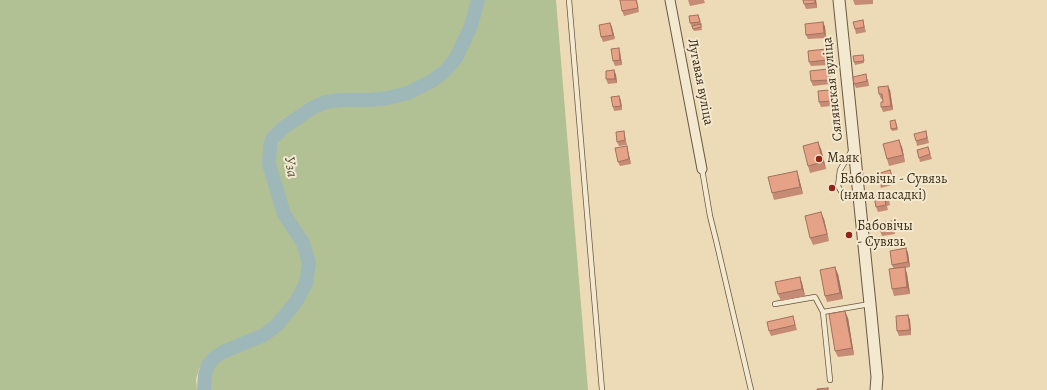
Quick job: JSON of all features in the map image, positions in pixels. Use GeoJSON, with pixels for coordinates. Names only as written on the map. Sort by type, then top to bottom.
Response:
{"type":"FeatureCollection","features":[{"type":"Feature","properties":{"kind":"street","name":"Лугавая вуліца"},"geometry":{"type":"LineString","coordinates":[[670,0],[702,169]]}},
{"type":"Feature","properties":{"kind":"street","name":"Сялянская вуліца"},"geometry":{"type":"LineString","coordinates":[[839,0],[877,377],[876,390]]}},
{"type":"Feature","properties":{"kind":"lane"},"geometry":{"type":"LineString","coordinates":[[569,0],[602,390]]}},
{"type":"Feature","properties":{"kind":"lane"},"geometry":{"type":"LineString","coordinates":[[854,147],[840,170],[838,186],[842,193],[859,196]]}},
{"type":"Feature","properties":{"kind":"lane"},"geometry":{"type":"LineString","coordinates":[[702,169],[710,216],[751,390]]}},
{"type":"Feature","properties":{"kind":"lane"},"geometry":{"type":"LineString","coordinates":[[775,304],[815,297],[823,312],[830,380]]}},
{"type":"Feature","properties":{"kind":"lane"},"geometry":{"type":"LineString","coordinates":[[823,312],[870,304]]}},
{"type":"Feature","properties":{"kind":"green space"},"geometry":{"type":"Polygon","coordinates":[[[0,0],[473,0],[465,30],[453,54],[442,68],[423,81],[391,93],[324,99],[301,111],[271,134],[264,152],[266,171],[277,208],[300,248],[303,258],[304,267],[299,288],[283,312],[265,328],[254,334],[219,347],[210,353],[199,369],[196,379],[197,390],[0,390],[0,0]]]}},
{"type":"Feature","properties":{"kind":"green space"},"geometry":{"type":"Polygon","coordinates":[[[483,0],[556,0],[588,390],[209,390],[209,377],[211,370],[216,364],[228,355],[264,342],[279,331],[293,315],[309,284],[312,267],[311,250],[287,209],[274,164],[276,148],[282,135],[292,126],[313,112],[328,105],[341,103],[366,104],[387,102],[409,97],[429,88],[449,74],[463,57],[474,32],[483,0]]]}},
{"type":"Feature","properties":{"kind":"building"},"geometry":{"type":"Polygon","coordinates":[[[620,0],[636,0],[638,8],[622,11],[620,0]]]}},
{"type":"Feature","properties":{"kind":"building"},"geometry":{"type":"Polygon","coordinates":[[[803,0],[815,0],[815,3],[804,4],[803,0]]]}},
{"type":"Feature","properties":{"kind":"building"},"geometry":{"type":"Polygon","coordinates":[[[698,15],[700,22],[690,23],[689,16],[698,15]]]}},
{"type":"Feature","properties":{"kind":"building"},"geometry":{"type":"Polygon","coordinates":[[[863,20],[864,27],[855,29],[853,22],[863,20]]]}},
{"type":"Feature","properties":{"kind":"building"},"geometry":{"type":"Polygon","coordinates":[[[823,22],[824,33],[806,35],[805,24],[823,22]]]}},
{"type":"Feature","properties":{"kind":"building"},"geometry":{"type":"Polygon","coordinates":[[[610,23],[613,35],[601,37],[599,25],[610,23]]]}},
{"type":"Feature","properties":{"kind":"building"},"geometry":{"type":"Polygon","coordinates":[[[701,24],[701,27],[693,29],[692,26],[701,24]]]}},
{"type":"Feature","properties":{"kind":"building"},"geometry":{"type":"Polygon","coordinates":[[[619,48],[620,60],[613,61],[611,49],[619,48]]]}},
{"type":"Feature","properties":{"kind":"building"},"geometry":{"type":"Polygon","coordinates":[[[826,49],[827,60],[809,62],[808,51],[826,49]]]}},
{"type":"Feature","properties":{"kind":"building"},"geometry":{"type":"Polygon","coordinates":[[[863,55],[864,61],[854,62],[853,56],[863,55]]]}},
{"type":"Feature","properties":{"kind":"building"},"geometry":{"type":"Polygon","coordinates":[[[828,69],[829,80],[811,81],[810,71],[828,69]]]}},
{"type":"Feature","properties":{"kind":"building"},"geometry":{"type":"Polygon","coordinates":[[[614,70],[615,79],[606,79],[606,71],[614,70]]]}},
{"type":"Feature","properties":{"kind":"building"},"geometry":{"type":"Polygon","coordinates":[[[866,74],[867,81],[854,84],[853,77],[866,74]]]}},
{"type":"Feature","properties":{"kind":"building"},"geometry":{"type":"Polygon","coordinates":[[[888,86],[891,106],[881,107],[881,102],[883,102],[882,94],[879,94],[878,87],[888,86]]]}},
{"type":"Feature","properties":{"kind":"building"},"geometry":{"type":"Polygon","coordinates":[[[830,90],[831,101],[819,102],[818,91],[830,90]]]}},
{"type":"Feature","properties":{"kind":"building"},"geometry":{"type":"Polygon","coordinates":[[[619,96],[621,106],[613,107],[611,97],[619,96]]]}},
{"type":"Feature","properties":{"kind":"building"},"geometry":{"type":"Polygon","coordinates":[[[895,120],[897,128],[891,129],[890,121],[895,120]]]}},
{"type":"Feature","properties":{"kind":"building"},"geometry":{"type":"Polygon","coordinates":[[[624,131],[625,140],[617,142],[616,132],[624,131]]]}},
{"type":"Feature","properties":{"kind":"building"},"geometry":{"type":"Polygon","coordinates":[[[926,131],[927,138],[916,141],[914,134],[926,131]]]}},
{"type":"Feature","properties":{"kind":"building"},"geometry":{"type":"Polygon","coordinates":[[[899,140],[903,155],[887,159],[883,144],[899,140]]]}},
{"type":"Feature","properties":{"kind":"building"},"geometry":{"type":"Polygon","coordinates":[[[818,142],[823,162],[808,166],[803,146],[818,142]]]}},
{"type":"Feature","properties":{"kind":"building"},"geometry":{"type":"Polygon","coordinates":[[[627,146],[629,159],[618,162],[615,148],[627,146]]]}},
{"type":"Feature","properties":{"kind":"building"},"geometry":{"type":"Polygon","coordinates":[[[928,147],[930,154],[919,158],[917,150],[928,147]]]}},
{"type":"Feature","properties":{"kind":"building"},"geometry":{"type":"Polygon","coordinates":[[[890,170],[893,179],[880,183],[877,174],[890,170]]]}},
{"type":"Feature","properties":{"kind":"building"},"geometry":{"type":"Polygon","coordinates":[[[797,171],[800,187],[772,193],[768,177],[797,171]]]}},
{"type":"Feature","properties":{"kind":"building"},"geometry":{"type":"Polygon","coordinates":[[[888,195],[889,200],[885,201],[886,205],[876,207],[874,197],[888,195]]]}},
{"type":"Feature","properties":{"kind":"building"},"geometry":{"type":"Polygon","coordinates":[[[821,212],[827,234],[810,238],[805,216],[821,212]]]}},
{"type":"Feature","properties":{"kind":"building"},"geometry":{"type":"Polygon","coordinates":[[[892,221],[894,229],[880,231],[879,223],[892,221]]]}},
{"type":"Feature","properties":{"kind":"building"},"geometry":{"type":"Polygon","coordinates":[[[906,248],[908,262],[892,265],[890,251],[906,248]]]}},
{"type":"Feature","properties":{"kind":"building"},"geometry":{"type":"Polygon","coordinates":[[[835,267],[840,293],[825,296],[820,270],[835,267]]]}},
{"type":"Feature","properties":{"kind":"building"},"geometry":{"type":"Polygon","coordinates":[[[905,267],[907,287],[892,289],[889,269],[905,267]]]}},
{"type":"Feature","properties":{"kind":"building"},"geometry":{"type":"Polygon","coordinates":[[[800,277],[802,289],[778,294],[775,282],[800,277]]]}},
{"type":"Feature","properties":{"kind":"building"},"geometry":{"type":"Polygon","coordinates":[[[845,311],[852,348],[835,351],[829,314],[845,311]]]}},
{"type":"Feature","properties":{"kind":"building"},"geometry":{"type":"Polygon","coordinates":[[[908,315],[910,330],[897,331],[896,316],[908,315]]]}},
{"type":"Feature","properties":{"kind":"building"},"geometry":{"type":"Polygon","coordinates":[[[793,316],[795,325],[769,331],[767,322],[793,316]]]}},
{"type":"Feature","properties":{"kind":"building"},"geometry":{"type":"Polygon","coordinates":[[[828,388],[828,390],[817,390],[817,389],[828,388]]]}},
{"type":"Feature","properties":{"kind":"waterway","name":"Уза"},"geometry":{"type":"LineString","coordinates":[[204,390],[205,375],[208,365],[214,358],[223,352],[264,335],[277,325],[296,302],[306,283],[309,263],[303,243],[284,214],[269,164],[272,139],[283,128],[312,108],[326,102],[388,98],[408,93],[432,81],[445,71],[456,58],[471,26],[478,0]]}},
{"type":"Feature","properties":{"kind":"place","name":"Маяк"},"geometry":{"type":"Point","coordinates":[819,159]}},
{"type":"Feature","properties":{"kind":"place","name":"Бабовічы - Сувязь (няма пасадкі)"},"geometry":{"type":"Point","coordinates":[832,188]}},
{"type":"Feature","properties":{"kind":"place","name":"Бабовічы - Сувязь"},"geometry":{"type":"Point","coordinates":[849,235]}}]}
